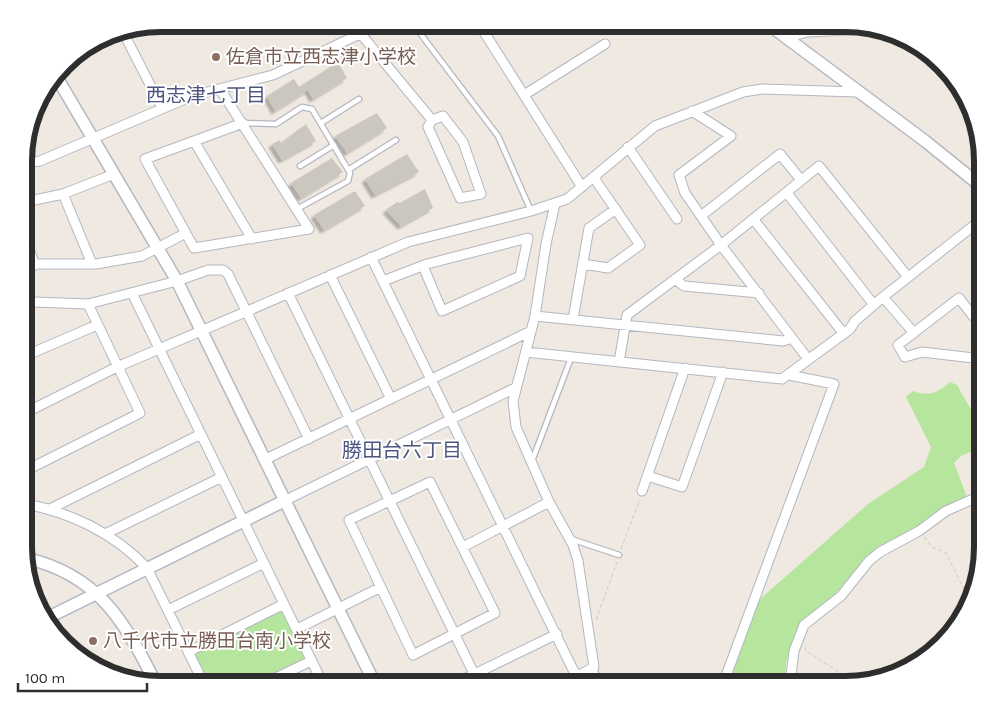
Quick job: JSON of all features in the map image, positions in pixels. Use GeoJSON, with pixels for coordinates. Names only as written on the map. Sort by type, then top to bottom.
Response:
{"type":"FeatureCollection","features":[{"type":"Feature","properties":{"kind":"street"},"geometry":{"type":"LineString","coordinates":[[483,32],[582,187]]}},
{"type":"Feature","properties":{"kind":"street"},"geometry":{"type":"LineString","coordinates":[[32,162],[40,161],[94,139],[192,96],[273,76],[360,33],[432,120]]}},
{"type":"Feature","properties":{"kind":"street"},"geometry":{"type":"LineString","coordinates":[[779,33],[925,141],[973,180]]}},
{"type":"Feature","properties":{"kind":"street"},"geometry":{"type":"LineString","coordinates":[[786,38],[804,33]]}},
{"type":"Feature","properties":{"kind":"street"},"geometry":{"type":"LineString","coordinates":[[126,38],[162,108]]}},
{"type":"Feature","properties":{"kind":"street"},"geometry":{"type":"LineString","coordinates":[[524,95],[605,44]]}},
{"type":"Feature","properties":{"kind":"street"},"geometry":{"type":"LineString","coordinates":[[60,82],[160,248],[372,675]]}},
{"type":"Feature","properties":{"kind":"street"},"geometry":{"type":"LineString","coordinates":[[220,89],[243,123],[310,229],[194,248],[144,159],[243,123]]}},
{"type":"Feature","properties":{"kind":"street"},"geometry":{"type":"LineString","coordinates":[[33,409],[118,367],[203,332],[288,293],[408,242],[531,211],[567,199],[655,126],[692,111],[742,92],[762,89],[857,92]]}},
{"type":"Feature","properties":{"kind":"street"},"geometry":{"type":"LineString","coordinates":[[692,111],[731,136],[680,175],[685,193],[721,245],[808,359]]}},
{"type":"Feature","properties":{"kind":"street"},"geometry":{"type":"LineString","coordinates":[[443,116],[462,142],[481,194],[460,198],[428,127],[432,120],[443,116]]}},
{"type":"Feature","properties":{"kind":"street"},"geometry":{"type":"LineString","coordinates":[[194,141],[252,239]]}},
{"type":"Feature","properties":{"kind":"street"},"geometry":{"type":"LineString","coordinates":[[628,147],[677,220]]}},
{"type":"Feature","properties":{"kind":"street"},"geometry":{"type":"LineString","coordinates":[[701,216],[780,154],[801,180]]}},
{"type":"Feature","properties":{"kind":"street"},"geometry":{"type":"LineString","coordinates":[[619,362],[627,315],[754,220],[819,166],[908,277]]}},
{"type":"Feature","properties":{"kind":"street"},"geometry":{"type":"LineString","coordinates":[[32,201],[63,194],[114,174]]}},
{"type":"Feature","properties":{"kind":"street"},"geometry":{"type":"LineString","coordinates":[[583,264],[608,268],[640,245],[594,178]]}},
{"type":"Feature","properties":{"kind":"street"},"geometry":{"type":"LineString","coordinates":[[787,193],[874,305]]}},
{"type":"Feature","properties":{"kind":"street"},"geometry":{"type":"LineString","coordinates":[[63,194],[92,264]]}},
{"type":"Feature","properties":{"kind":"street"},"geometry":{"type":"LineString","coordinates":[[555,204],[546,244],[532,331],[513,401],[516,427],[549,502],[570,539],[578,561],[594,667],[583,676]]}},
{"type":"Feature","properties":{"kind":"street"},"geometry":{"type":"LineString","coordinates":[[573,319],[589,228],[616,210]]}},
{"type":"Feature","properties":{"kind":"street"},"geometry":{"type":"LineString","coordinates":[[754,220],[844,334]]}},
{"type":"Feature","properties":{"kind":"street"},"geometry":{"type":"LineString","coordinates":[[526,352],[782,379],[844,334],[883,297],[973,226]]}},
{"type":"Feature","properties":{"kind":"street"},"geometry":{"type":"LineString","coordinates":[[32,265],[92,264],[142,256],[186,233]]}},
{"type":"Feature","properties":{"kind":"street"},"geometry":{"type":"LineString","coordinates":[[384,281],[427,264],[528,238],[520,276],[442,311],[423,266]]}},
{"type":"Feature","properties":{"kind":"street"},"geometry":{"type":"LineString","coordinates":[[32,256],[36,265]]}},
{"type":"Feature","properties":{"kind":"street"},"geometry":{"type":"LineString","coordinates":[[371,257],[432,378],[576,676]]}},
{"type":"Feature","properties":{"kind":"street"},"geometry":{"type":"LineString","coordinates":[[32,303],[88,304],[177,281],[208,270],[223,270],[228,274],[309,439]]}},
{"type":"Feature","properties":{"kind":"street"},"geometry":{"type":"LineString","coordinates":[[330,275],[391,399]]}},
{"type":"Feature","properties":{"kind":"street"},"geometry":{"type":"LineString","coordinates":[[674,279],[684,286],[759,293]]}},
{"type":"Feature","properties":{"kind":"street"},"geometry":{"type":"LineString","coordinates":[[132,293],[318,675]]}},
{"type":"Feature","properties":{"kind":"street"},"geometry":{"type":"LineString","coordinates":[[288,293],[474,675],[557,634]]}},
{"type":"Feature","properties":{"kind":"street"},"geometry":{"type":"LineString","coordinates":[[883,297],[914,333]]}},
{"type":"Feature","properties":{"kind":"street"},"geometry":{"type":"LineString","coordinates":[[973,316],[959,298],[898,345],[905,357],[922,352],[973,358]]}},
{"type":"Feature","properties":{"kind":"street"},"geometry":{"type":"LineString","coordinates":[[33,466],[140,413],[88,304]]}},
{"type":"Feature","properties":{"kind":"street"},"geometry":{"type":"LineString","coordinates":[[535,316],[783,341],[792,338]]}},
{"type":"Feature","properties":{"kind":"street"},"geometry":{"type":"LineString","coordinates":[[32,353],[97,325]]}},
{"type":"Feature","properties":{"kind":"street"},"geometry":{"type":"LineString","coordinates":[[266,459],[532,331]]}},
{"type":"Feature","properties":{"kind":"street"},"geometry":{"type":"LineString","coordinates":[[642,491],[685,368]]}},
{"type":"Feature","properties":{"kind":"street"},"geometry":{"type":"LineString","coordinates":[[648,476],[682,487],[722,372]]}},
{"type":"Feature","properties":{"kind":"street"},"geometry":{"type":"LineString","coordinates":[[726,676],[834,384],[789,375]]}},
{"type":"Feature","properties":{"kind":"street"},"geometry":{"type":"LineString","coordinates":[[53,615],[515,388]]}},
{"type":"Feature","properties":{"kind":"street"},"geometry":{"type":"LineString","coordinates":[[50,509],[201,434]]}},
{"type":"Feature","properties":{"kind":"street"},"geometry":{"type":"LineString","coordinates":[[104,534],[222,477]]}},
{"type":"Feature","properties":{"kind":"street"},"geometry":{"type":"LineString","coordinates":[[430,482],[463,548],[495,613],[413,655],[349,520],[430,482]]}},
{"type":"Feature","properties":{"kind":"street"},"geometry":{"type":"LineString","coordinates":[[791,676],[794,651],[804,625],[841,596],[858,573],[880,552],[919,531],[946,511],[973,499]]}},
{"type":"Feature","properties":{"kind":"street"},"geometry":{"type":"LineString","coordinates":[[463,548],[549,502]]}},
{"type":"Feature","properties":{"kind":"street"},"geometry":{"type":"LineString","coordinates":[[33,506],[50,509],[86,523],[129,551],[147,568],[199,675]]}},
{"type":"Feature","properties":{"kind":"street"},"geometry":{"type":"LineString","coordinates":[[34,561],[59,570],[97,594],[124,624],[151,675]]}},
{"type":"Feature","properties":{"kind":"street"},"geometry":{"type":"LineString","coordinates":[[168,610],[264,563]]}},
{"type":"Feature","properties":{"kind":"street"},"geometry":{"type":"LineString","coordinates":[[297,629],[380,587]]}},
{"type":"Feature","properties":{"kind":"street"},"geometry":{"type":"LineString","coordinates":[[188,652],[284,604]]}},
{"type":"Feature","properties":{"kind":"street"},"geometry":{"type":"LineString","coordinates":[[282,675],[311,661]]}},
{"type":"Feature","properties":{"kind":"lane"},"geometry":{"type":"LineString","coordinates":[[419,32],[498,136],[531,211]]}},
{"type":"Feature","properties":{"kind":"lane"},"geometry":{"type":"LineString","coordinates":[[321,123],[359,99]]}},
{"type":"Feature","properties":{"kind":"lane"},"geometry":{"type":"LineString","coordinates":[[243,123],[276,124],[302,107],[312,109],[321,123],[350,173],[348,181],[297,209]]}},
{"type":"Feature","properties":{"kind":"lane"},"geometry":{"type":"LineString","coordinates":[[348,170],[396,140]]}},
{"type":"Feature","properties":{"kind":"lane"},"geometry":{"type":"LineString","coordinates":[[300,166],[334,145]]}},
{"type":"Feature","properties":{"kind":"lane"},"geometry":{"type":"LineString","coordinates":[[531,462],[571,358]]}},
{"type":"Feature","properties":{"kind":"lane"},"geometry":{"type":"LineString","coordinates":[[570,539],[619,555]]}},
{"type":"Feature","properties":{"kind":"lane"},"geometry":{"type":"LineString","coordinates":[[594,667],[597,676]]}},
{"type":"Feature","properties":{"kind":"path"},"geometry":{"type":"LineString","coordinates":[[590,636],[642,491]]}},
{"type":"Feature","properties":{"kind":"path"},"geometry":{"type":"LineString","coordinates":[[919,531],[932,547],[946,553],[966,592]]}},
{"type":"Feature","properties":{"kind":"path"},"geometry":{"type":"LineString","coordinates":[[806,643],[805,650],[845,676]]}},
{"type":"Feature","properties":{"kind":"green space"},"geometry":{"type":"Polygon","coordinates":[[[950,382],[957,385],[970,408],[973,408],[973,451],[961,456],[954,463],[967,497],[957,500],[904,535],[872,553],[792,645],[786,662],[785,676],[730,676],[759,600],[868,504],[924,467],[931,447],[906,397],[913,391],[928,394],[941,389],[950,382]]]}},
{"type":"Feature","properties":{"kind":"green space"},"geometry":{"type":"Polygon","coordinates":[[[284,604],[311,661],[281,675],[200,675],[188,652],[284,604]]]}},
{"type":"Feature","properties":{"kind":"building"},"geometry":{"type":"Polygon","coordinates":[[[338,62],[347,78],[313,99],[308,90],[275,111],[267,96],[294,79],[299,87],[338,62]]]}},
{"type":"Feature","properties":{"kind":"building"},"geometry":{"type":"Polygon","coordinates":[[[377,113],[387,128],[347,153],[335,136],[377,113]]]}},
{"type":"Feature","properties":{"kind":"building"},"geometry":{"type":"Polygon","coordinates":[[[306,124],[316,141],[282,160],[272,144],[280,140],[281,143],[306,124]]]}},
{"type":"Feature","properties":{"kind":"building"},"geometry":{"type":"Polygon","coordinates":[[[407,154],[419,172],[375,195],[365,179],[407,154]]]}},
{"type":"Feature","properties":{"kind":"building"},"geometry":{"type":"Polygon","coordinates":[[[332,158],[343,172],[301,198],[291,183],[332,158]]]}},
{"type":"Feature","properties":{"kind":"building"},"geometry":{"type":"Polygon","coordinates":[[[425,189],[433,208],[401,226],[386,210],[397,202],[400,203],[425,189]]]}},
{"type":"Feature","properties":{"kind":"building"},"geometry":{"type":"Polygon","coordinates":[[[355,191],[365,206],[324,230],[314,215],[355,191]]]}},
{"type":"Feature","properties":{"kind":"place","name":"佐倉市立西志津小学校"},"geometry":{"type":"Point","coordinates":[216,57]}},
{"type":"Feature","properties":{"kind":"place","name":"八千代市立勝田台南小学校"},"geometry":{"type":"Point","coordinates":[93,641]}},
{"type":"Feature","properties":{"kind":"district","name":"西志津七丁目"},"geometry":{"type":"Point","coordinates":[206,95]}},
{"type":"Feature","properties":{"kind":"district","name":"勝田台六丁目"},"geometry":{"type":"Point","coordinates":[402,450]}}]}
